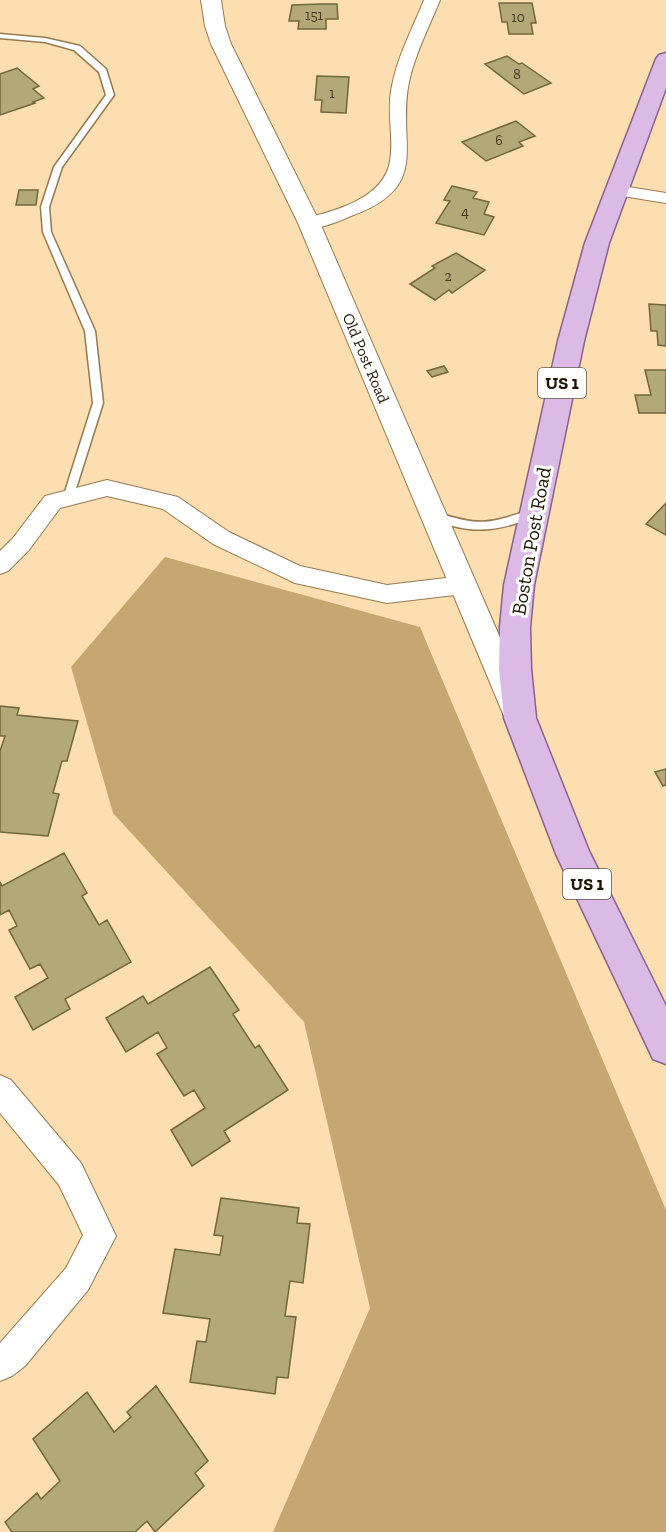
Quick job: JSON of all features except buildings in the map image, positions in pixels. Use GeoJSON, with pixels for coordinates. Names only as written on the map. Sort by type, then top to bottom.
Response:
{"type":"FeatureCollection","features":[{"type":"Feature","properties":{"kind":"main road","name":"Boston Post Road"},"geometry":{"type":"LineString","coordinates":[[666,59],[597,243],[571,341],[534,513],[519,585],[515,627],[515,669],[520,718],[573,854],[666,1046]]}},
{"type":"Feature","properties":{"kind":"street","name":"Old Post Road"},"geometry":{"type":"LineString","coordinates":[[212,0],[215,26],[221,44],[309,223],[520,718]]}},
{"type":"Feature","properties":{"kind":"street"},"geometry":{"type":"LineString","coordinates":[[309,223],[335,217],[358,207],[376,196],[390,181],[399,164],[399,94],[404,71],[432,0]]}},
{"type":"Feature","properties":{"kind":"street"},"geometry":{"type":"LineString","coordinates":[[616,190],[666,198]]}},
{"type":"Feature","properties":{"kind":"street"},"geometry":{"type":"LineString","coordinates":[[0,564],[21,544],[53,502],[107,488],[170,503],[221,538],[296,574],[387,594],[463,585]]}},
{"type":"Feature","properties":{"kind":"street"},"geometry":{"type":"LineString","coordinates":[[0,1090],[70,1174],[100,1236],[77,1279],[13,1354],[0,1364]]}},
{"type":"Feature","properties":{"kind":"lane"},"geometry":{"type":"LineString","coordinates":[[0,36],[45,40],[77,48],[103,71],[110,96],[58,167],[45,207],[46,232],[90,331],[98,403],[68,498]]}},
{"type":"Feature","properties":{"kind":"lane"},"geometry":{"type":"LineString","coordinates":[[434,516],[455,525],[495,528],[534,513]]}},
{"type":"Feature","properties":{"kind":"shaded area"},"geometry":{"type":"Polygon","coordinates":[[[165,557],[420,627],[666,1210],[666,1532],[273,1532],[370,1308],[304,1022],[113,813],[71,667],[165,557]]]}}]}
